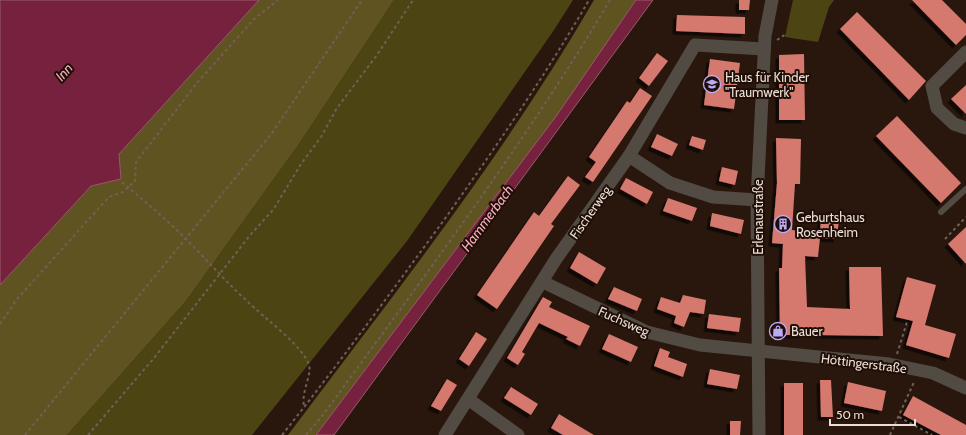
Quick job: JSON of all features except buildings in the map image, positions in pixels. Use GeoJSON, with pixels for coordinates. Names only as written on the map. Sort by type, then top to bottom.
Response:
{"type":"FeatureCollection","features":[{"type":"Feature","properties":{"kind":"street","name":"Erlenaustraße"},"geometry":{"type":"LineString","coordinates":[[759,435],[757,200],[764,49],[772,0]]}},
{"type":"Feature","properties":{"kind":"street","name":"Fischerweg"},"geometry":{"type":"LineString","coordinates":[[445,435],[543,282],[556,259],[629,156],[695,45],[764,49]]}},
{"type":"Feature","properties":{"kind":"street"},"geometry":{"type":"LineString","coordinates":[[966,52],[932,86],[937,108],[954,124],[966,128]]}},
{"type":"Feature","properties":{"kind":"street"},"geometry":{"type":"LineString","coordinates":[[629,156],[670,183],[713,197],[757,200]]}},
{"type":"Feature","properties":{"kind":"street","name":"Fuchsweg"},"geometry":{"type":"LineString","coordinates":[[543,282],[647,332],[700,345],[758,352]]}},
{"type":"Feature","properties":{"kind":"street","name":"Höttingerstraße"},"geometry":{"type":"LineString","coordinates":[[758,352],[893,364],[933,372],[966,388]]}},
{"type":"Feature","properties":{"kind":"street"},"geometry":{"type":"LineString","coordinates":[[468,399],[518,435]]}},
{"type":"Feature","properties":{"kind":"lane"},"geometry":{"type":"LineString","coordinates":[[941,212],[966,189]]}},
{"type":"Feature","properties":{"kind":"path"},"geometry":{"type":"LineString","coordinates":[[0,324],[17,299],[109,197],[123,192],[135,181],[136,162],[197,84],[254,20],[278,0]]}},
{"type":"Feature","properties":{"kind":"path"},"geometry":{"type":"LineString","coordinates":[[25,435],[272,133],[362,0]]}},
{"type":"Feature","properties":{"kind":"path"},"geometry":{"type":"LineString","coordinates":[[88,435],[154,358],[251,234],[273,210],[301,164],[321,137],[337,108],[377,55],[412,0]]}},
{"type":"Feature","properties":{"kind":"path"},"geometry":{"type":"LineString","coordinates":[[282,435],[408,269],[500,141],[540,82],[589,0]]}},
{"type":"Feature","properties":{"kind":"path"},"geometry":{"type":"LineString","coordinates":[[306,435],[323,415],[509,158],[576,57],[610,0]]}},
{"type":"Feature","properties":{"kind":"path"},"geometry":{"type":"LineString","coordinates":[[122,182],[186,239],[220,275],[306,358],[310,366],[303,399],[304,406]]}},
{"type":"Feature","properties":{"kind":"path"},"geometry":{"type":"LineString","coordinates":[[945,239],[966,216]]}},
{"type":"Feature","properties":{"kind":"path"},"geometry":{"type":"LineString","coordinates":[[893,364],[907,322]]}},
{"type":"Feature","properties":{"kind":"path"},"geometry":{"type":"LineString","coordinates":[[890,435],[919,370]]}},
{"type":"Feature","properties":{"kind":"path"},"geometry":{"type":"LineString","coordinates":[[899,417],[932,435]]}},
{"type":"Feature","properties":{"kind":"shaded area"},"geometry":{"type":"Polygon","coordinates":[[[259,0],[394,0],[299,144],[186,301],[67,435],[0,435],[0,285],[91,186],[121,179],[119,154],[259,0]]]}},
{"type":"Feature","properties":{"kind":"shaded area"},"geometry":{"type":"Polygon","coordinates":[[[394,0],[573,0],[554,30],[407,241],[252,435],[67,435],[186,301],[299,144],[394,0]]]}},
{"type":"Feature","properties":{"kind":"shaded area"},"geometry":{"type":"Polygon","coordinates":[[[594,0],[636,0],[558,115],[316,435],[288,435],[408,276],[486,168],[560,57],[594,0]]]}},
{"type":"Feature","properties":{"kind":"shaded area"},"geometry":{"type":"Polygon","coordinates":[[[793,0],[834,0],[829,7],[818,42],[785,37],[793,0]]]}},
{"type":"Feature","properties":{"kind":"water","name":"Inn"},"geometry":{"type":"Polygon","coordinates":[[[0,0],[259,0],[119,154],[121,179],[91,186],[0,285],[0,0]]]}},
{"type":"Feature","properties":{"kind":"water","name":"Hammerbach"},"geometry":{"type":"Polygon","coordinates":[[[636,0],[653,0],[334,435],[316,435],[557,115],[636,0]]]}},
{"type":"Feature","properties":{"kind":"place","name":"Haus für Kinder \"Traumwerk\""},"geometry":{"type":"Point","coordinates":[712,84]}},
{"type":"Feature","properties":{"kind":"place","name":"Geburtshaus Rosenheim"},"geometry":{"type":"Point","coordinates":[783,224]}},
{"type":"Feature","properties":{"kind":"place","name":"Bauer"},"geometry":{"type":"Point","coordinates":[778,331]}}]}
